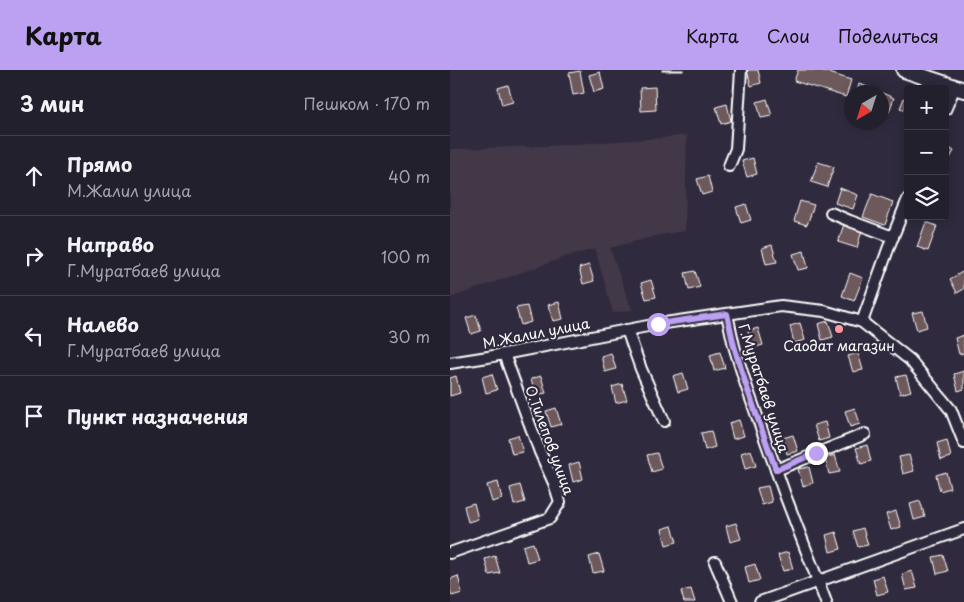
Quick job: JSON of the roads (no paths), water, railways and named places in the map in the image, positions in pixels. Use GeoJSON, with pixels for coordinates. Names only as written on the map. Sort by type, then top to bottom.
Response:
{"type":"FeatureCollection","features":[{"type":"Feature","properties":{"kind":"main road"},"geometry":{"type":"LineString","coordinates":[[904,70],[960,89]]}},
{"type":"Feature","properties":{"kind":"street"},"geometry":{"type":"LineString","coordinates":[[729,166],[736,149],[741,70]]}},
{"type":"Feature","properties":{"kind":"street"},"geometry":{"type":"LineString","coordinates":[[949,104],[960,89]]}},
{"type":"Feature","properties":{"kind":"street"},"geometry":{"type":"LineString","coordinates":[[862,322],[904,209]]}},
{"type":"Feature","properties":{"kind":"street"},"geometry":{"type":"LineString","coordinates":[[832,213],[893,237]]}},
{"type":"Feature","properties":{"kind":"street","name":"М.Жалил улица"},"geometry":{"type":"LineString","coordinates":[[450,362],[504,354],[658,324],[781,306],[824,311],[862,322],[910,360],[951,410],[964,443]]}},
{"type":"Feature","properties":{"kind":"street","name":"Г.Муратбаев улица"},"geometry":{"type":"LineString","coordinates":[[727,314],[734,346],[746,385],[826,602]]}},
{"type":"Feature","properties":{"kind":"street"},"geometry":{"type":"LineString","coordinates":[[627,330],[641,370],[664,421]]}},
{"type":"Feature","properties":{"kind":"street","name":"О.Тилепов улица"},"geometry":{"type":"LineString","coordinates":[[450,553],[550,518],[560,502],[504,354]]}},
{"type":"Feature","properties":{"kind":"street","name":"Г.Муратбаев улица"},"geometry":{"type":"LineString","coordinates":[[776,470],[865,434]]}},
{"type":"Feature","properties":{"kind":"street"},"geometry":{"type":"LineString","coordinates":[[760,602],[964,529]]}},
{"type":"Feature","properties":{"kind":"street"},"geometry":{"type":"LineString","coordinates":[[715,562],[732,602]]}},
{"type":"Feature","properties":{"kind":"place","name":"Саодат магазин"},"geometry":{"type":"Point","coordinates":[839,329]}}]}
